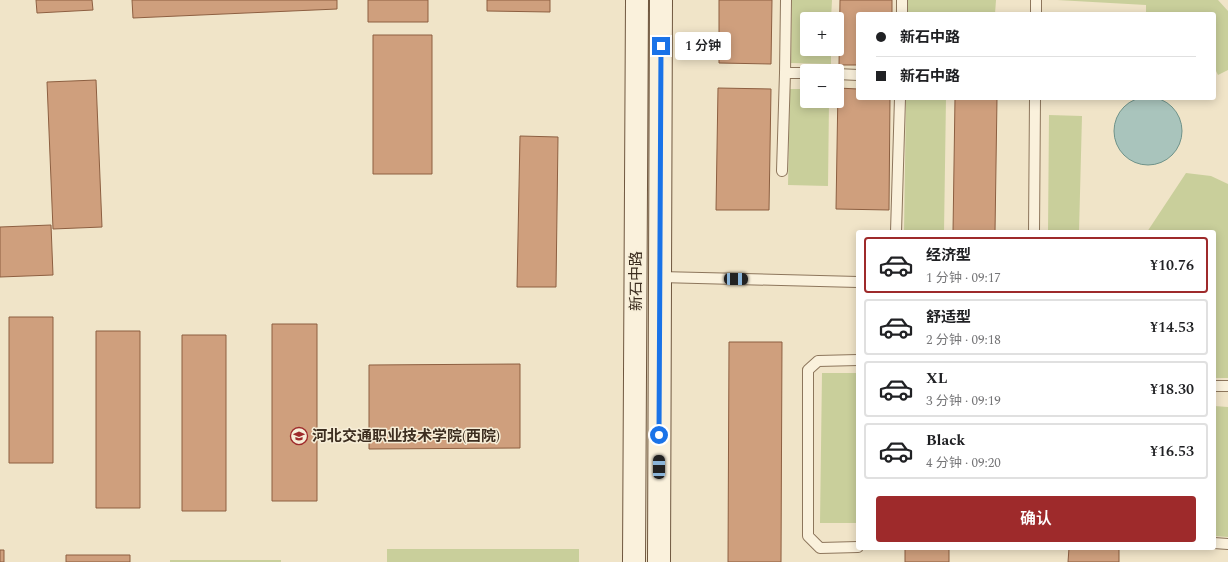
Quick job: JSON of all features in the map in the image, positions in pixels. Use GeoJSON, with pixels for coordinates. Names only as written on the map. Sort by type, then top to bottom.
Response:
{"type":"FeatureCollection","features":[{"type":"Feature","properties":{"kind":"main road","name":"新石中路"},"geometry":{"type":"LineString","coordinates":[[634,562],[637,0]]}},
{"type":"Feature","properties":{"kind":"main road","name":"新石中路"},"geometry":{"type":"LineString","coordinates":[[659,562],[661,0]]}},
{"type":"Feature","properties":{"kind":"lane"},"geometry":{"type":"LineString","coordinates":[[782,171],[786,0]]}},
{"type":"Feature","properties":{"kind":"lane"},"geometry":{"type":"LineString","coordinates":[[902,0],[902,12]]}},
{"type":"Feature","properties":{"kind":"lane"},"geometry":{"type":"LineString","coordinates":[[1036,0],[1036,12]]}},
{"type":"Feature","properties":{"kind":"lane"},"geometry":{"type":"LineString","coordinates":[[785,73],[800,73]]}},
{"type":"Feature","properties":{"kind":"lane"},"geometry":{"type":"LineString","coordinates":[[844,74],[856,75]]}},
{"type":"Feature","properties":{"kind":"lane"},"geometry":{"type":"LineString","coordinates":[[896,230],[900,100]]}},
{"type":"Feature","properties":{"kind":"lane"},"geometry":{"type":"LineString","coordinates":[[1034,230],[1035,100]]}},
{"type":"Feature","properties":{"kind":"lane"},"geometry":{"type":"LineString","coordinates":[[660,277],[856,282]]}},
{"type":"Feature","properties":{"kind":"lane"},"geometry":{"type":"LineString","coordinates":[[856,360],[818,361],[808,370],[808,536],[820,548],[856,547]]}},
{"type":"Feature","properties":{"kind":"lane"},"geometry":{"type":"LineString","coordinates":[[1216,386],[1228,386]]}},
{"type":"Feature","properties":{"kind":"lane"},"geometry":{"type":"LineString","coordinates":[[1216,543],[1228,544]]}},
{"type":"Feature","properties":{"kind":"green space"},"geometry":{"type":"Polygon","coordinates":[[[792,0],[832,0],[831,12],[800,12],[800,56],[831,56],[831,64],[791,63],[792,0]]]}},
{"type":"Feature","properties":{"kind":"green space"},"geometry":{"type":"Polygon","coordinates":[[[907,0],[996,0],[995,12],[907,12],[907,0]]]}},
{"type":"Feature","properties":{"kind":"green space"},"geometry":{"type":"Polygon","coordinates":[[[1057,0],[1218,0],[1228,11],[1228,70],[1218,75],[1216,71],[1216,12],[1146,12],[1146,5],[1057,0]]]}},
{"type":"Feature","properties":{"kind":"green space"},"geometry":{"type":"Polygon","coordinates":[[[790,89],[800,89],[800,108],[829,108],[828,186],[788,185],[790,89]]]}},
{"type":"Feature","properties":{"kind":"green space"},"geometry":{"type":"Polygon","coordinates":[[[906,100],[946,100],[944,230],[904,230],[906,100]]]}},
{"type":"Feature","properties":{"kind":"green space"},"geometry":{"type":"Polygon","coordinates":[[[1049,115],[1082,116],[1079,230],[1048,230],[1049,115]]]}},
{"type":"Feature","properties":{"kind":"green space"},"geometry":{"type":"Polygon","coordinates":[[[1186,173],[1211,176],[1228,184],[1228,378],[1216,378],[1216,230],[1148,230],[1186,173]]]}},
{"type":"Feature","properties":{"kind":"green space"},"geometry":{"type":"Polygon","coordinates":[[[822,373],[856,373],[856,523],[820,523],[822,373]]]}},
{"type":"Feature","properties":{"kind":"green space"},"geometry":{"type":"Polygon","coordinates":[[[1216,406],[1228,407],[1228,537],[1216,536],[1216,406]]]}},
{"type":"Feature","properties":{"kind":"green space"},"geometry":{"type":"Polygon","coordinates":[[[387,549],[579,549],[579,562],[387,562],[387,549]]]}},
{"type":"Feature","properties":{"kind":"green space"},"geometry":{"type":"Polygon","coordinates":[[[170,560],[281,560],[281,562],[170,562],[170,560]]]}},
{"type":"Feature","properties":{"kind":"water"},"geometry":{"type":"Polygon","coordinates":[[[1135,100],[1161,100],[1167,103],[1176,112],[1181,124],[1181,138],[1176,150],[1167,159],[1155,164],[1141,164],[1129,159],[1120,150],[1115,138],[1115,124],[1120,112],[1129,103],[1135,100]]]}},
{"type":"Feature","properties":{"kind":"building"},"geometry":{"type":"Polygon","coordinates":[[[36,0],[92,0],[93,10],[37,13],[36,0]]]}},
{"type":"Feature","properties":{"kind":"building"},"geometry":{"type":"Polygon","coordinates":[[[132,0],[337,0],[337,9],[133,18],[132,0]]]}},
{"type":"Feature","properties":{"kind":"building"},"geometry":{"type":"Polygon","coordinates":[[[368,0],[428,0],[428,22],[368,22],[368,0]]]}},
{"type":"Feature","properties":{"kind":"building"},"geometry":{"type":"Polygon","coordinates":[[[487,0],[550,0],[550,12],[487,11],[487,0]]]}},
{"type":"Feature","properties":{"kind":"building"},"geometry":{"type":"Polygon","coordinates":[[[719,0],[772,0],[771,64],[719,63],[719,0]]]}},
{"type":"Feature","properties":{"kind":"building"},"geometry":{"type":"Polygon","coordinates":[[[840,0],[892,0],[892,12],[856,12],[856,65],[839,64],[839,56],[844,56],[844,12],[840,12],[840,0]]]}},
{"type":"Feature","properties":{"kind":"building"},"geometry":{"type":"Polygon","coordinates":[[[373,35],[432,35],[432,174],[373,174],[373,35]]]}},
{"type":"Feature","properties":{"kind":"building"},"geometry":{"type":"Polygon","coordinates":[[[96,80],[102,227],[53,229],[47,82],[96,80]]]}},
{"type":"Feature","properties":{"kind":"building"},"geometry":{"type":"Polygon","coordinates":[[[718,88],[771,89],[769,210],[716,210],[718,88]]]}},
{"type":"Feature","properties":{"kind":"building"},"geometry":{"type":"Polygon","coordinates":[[[844,88],[856,89],[856,100],[890,100],[889,210],[836,209],[838,108],[844,108],[844,88]]]}},
{"type":"Feature","properties":{"kind":"building"},"geometry":{"type":"Polygon","coordinates":[[[955,100],[997,100],[995,230],[953,230],[955,100]]]}},
{"type":"Feature","properties":{"kind":"building"},"geometry":{"type":"Polygon","coordinates":[[[520,136],[558,137],[556,287],[517,287],[520,136]]]}},
{"type":"Feature","properties":{"kind":"building"},"geometry":{"type":"Polygon","coordinates":[[[51,225],[53,275],[0,277],[0,227],[51,225]]]}},
{"type":"Feature","properties":{"kind":"building"},"geometry":{"type":"Polygon","coordinates":[[[9,317],[53,317],[53,463],[9,463],[9,317]]]}},
{"type":"Feature","properties":{"kind":"building"},"geometry":{"type":"Polygon","coordinates":[[[272,324],[317,324],[317,501],[272,501],[272,324]]]}},
{"type":"Feature","properties":{"kind":"building"},"geometry":{"type":"Polygon","coordinates":[[[96,331],[140,331],[140,508],[96,508],[96,331]]]}},
{"type":"Feature","properties":{"kind":"building"},"geometry":{"type":"Polygon","coordinates":[[[182,335],[226,335],[226,511],[182,511],[182,335]]]}},
{"type":"Feature","properties":{"kind":"building"},"geometry":{"type":"Polygon","coordinates":[[[729,342],[782,342],[781,562],[728,562],[729,342]]]}},
{"type":"Feature","properties":{"kind":"building"},"geometry":{"type":"Polygon","coordinates":[[[520,364],[520,448],[369,449],[369,365],[520,364]]]}},
{"type":"Feature","properties":{"kind":"building"},"geometry":{"type":"Polygon","coordinates":[[[0,550],[4,550],[4,562],[0,562],[0,550]]]}},
{"type":"Feature","properties":{"kind":"building"},"geometry":{"type":"Polygon","coordinates":[[[905,550],[949,550],[949,562],[905,562],[905,550]]]}},
{"type":"Feature","properties":{"kind":"building"},"geometry":{"type":"Polygon","coordinates":[[[1069,550],[1119,550],[1119,562],[1068,562],[1069,550]]]}},
{"type":"Feature","properties":{"kind":"building"},"geometry":{"type":"Polygon","coordinates":[[[66,555],[130,555],[130,562],[66,562],[66,555]]]}},
{"type":"Feature","properties":{"kind":"place","name":"河北交通职业技术学院(西院)"},"geometry":{"type":"Point","coordinates":[299,436]}},
{"type":"Feature","properties":{"kind":"route"},"geometry":{"type":"LineString","coordinates":[[659,435],[661,46]]}}]}
